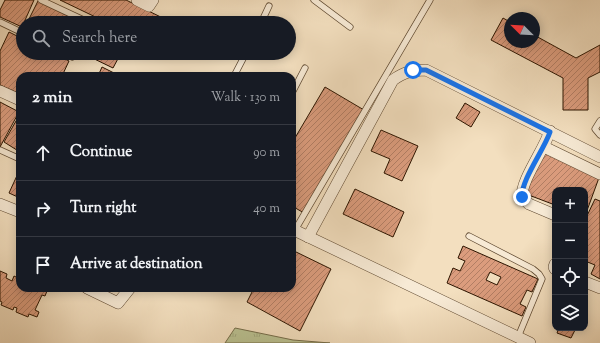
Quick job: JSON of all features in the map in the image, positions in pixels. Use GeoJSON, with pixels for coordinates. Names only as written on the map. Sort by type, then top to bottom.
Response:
{"type":"FeatureCollection","features":[{"type":"Feature","properties":{"kind":"street"},"geometry":{"type":"LineString","coordinates":[[137,0],[149,6],[153,0]]}},
{"type":"Feature","properties":{"kind":"street"},"geometry":{"type":"LineString","coordinates":[[308,237],[393,80],[402,74],[413,70],[426,70],[600,157]]}},
{"type":"Feature","properties":{"kind":"street"},"geometry":{"type":"LineString","coordinates":[[0,91],[16,98]]}},
{"type":"Feature","properties":{"kind":"street"},"geometry":{"type":"LineString","coordinates":[[550,132],[544,147],[527,179],[522,191],[522,197],[529,204],[552,214]]}},
{"type":"Feature","properties":{"kind":"street"},"geometry":{"type":"LineString","coordinates":[[544,147],[600,174]]}},
{"type":"Feature","properties":{"kind":"street"},"geometry":{"type":"LineString","coordinates":[[0,204],[16,210]]}},
{"type":"Feature","properties":{"kind":"street"},"geometry":{"type":"LineString","coordinates":[[296,231],[530,343]]}},
{"type":"Feature","properties":{"kind":"street"},"geometry":{"type":"LineString","coordinates":[[588,283],[600,288]]}},
{"type":"Feature","properties":{"kind":"street"},"geometry":{"type":"LineString","coordinates":[[95,292],[118,303],[127,292]]}},
{"type":"Feature","properties":{"kind":"lane"},"geometry":{"type":"LineString","coordinates":[[41,0],[75,16]]}},
{"type":"Feature","properties":{"kind":"lane"},"geometry":{"type":"LineString","coordinates":[[314,0],[350,26]]}},
{"type":"Feature","properties":{"kind":"lane"},"geometry":{"type":"LineString","coordinates":[[296,224],[430,0]]}},
{"type":"Feature","properties":{"kind":"lane"},"geometry":{"type":"LineString","coordinates":[[264,16],[269,6]]}},
{"type":"Feature","properties":{"kind":"lane"},"geometry":{"type":"LineString","coordinates":[[0,22],[16,30]]}},
{"type":"Feature","properties":{"kind":"lane"},"geometry":{"type":"LineString","coordinates":[[236,72],[242,60]]}},
{"type":"Feature","properties":{"kind":"lane"},"geometry":{"type":"LineString","coordinates":[[296,85],[305,68]]}},
{"type":"Feature","properties":{"kind":"lane"},"geometry":{"type":"LineString","coordinates":[[600,121],[595,130],[600,135]]}},
{"type":"Feature","properties":{"kind":"lane"},"geometry":{"type":"LineString","coordinates":[[0,150],[16,156]]}},
{"type":"Feature","properties":{"kind":"lane"},"geometry":{"type":"LineString","coordinates":[[469,236],[533,269],[542,279],[518,337]]}},
{"type":"Feature","properties":{"kind":"green space"},"geometry":{"type":"Polygon","coordinates":[[[235,328],[293,340],[330,343],[225,343],[235,328]]]}},
{"type":"Feature","properties":{"kind":"building"},"geometry":{"type":"Polygon","coordinates":[[[5,0],[34,0],[27,16],[16,16],[16,24],[0,17],[0,10],[5,0]]]}},
{"type":"Feature","properties":{"kind":"building"},"geometry":{"type":"Polygon","coordinates":[[[60,0],[126,0],[159,16],[93,16],[60,0]]]}},
{"type":"Feature","properties":{"kind":"building"},"geometry":{"type":"Polygon","coordinates":[[[38,1],[69,16],[30,16],[38,1]]]}},
{"type":"Feature","properties":{"kind":"building"},"geometry":{"type":"Polygon","coordinates":[[[503,18],[504,19],[504,47],[491,40],[503,18]]]}},
{"type":"Feature","properties":{"kind":"building"},"geometry":{"type":"Polygon","coordinates":[[[9,32],[16,36],[16,60],[69,61],[64,72],[16,72],[16,92],[0,85],[0,51],[9,32]]]}},
{"type":"Feature","properties":{"kind":"building"},"geometry":{"type":"Polygon","coordinates":[[[540,38],[576,58],[600,45],[600,72],[588,78],[588,110],[563,110],[563,78],[506,48],[540,48],[540,38]]]}},
{"type":"Feature","properties":{"kind":"building"},"geometry":{"type":"Polygon","coordinates":[[[96,60],[117,60],[113,68],[96,60]]]}},
{"type":"Feature","properties":{"kind":"building"},"geometry":{"type":"Polygon","coordinates":[[[102,67],[112,72],[100,72],[102,67]]]}},
{"type":"Feature","properties":{"kind":"building"},"geometry":{"type":"Polygon","coordinates":[[[325,87],[364,110],[304,213],[296,208],[296,136],[325,87]]]}},
{"type":"Feature","properties":{"kind":"building"},"geometry":{"type":"Polygon","coordinates":[[[0,102],[16,110],[16,118],[0,147],[0,102]]]}},
{"type":"Feature","properties":{"kind":"building"},"geometry":{"type":"Polygon","coordinates":[[[465,103],[480,112],[471,127],[456,118],[465,103]]]}},
{"type":"Feature","properties":{"kind":"building"},"geometry":{"type":"Polygon","coordinates":[[[16,121],[16,150],[4,142],[16,121]]]}},
{"type":"Feature","properties":{"kind":"building"},"geometry":{"type":"Polygon","coordinates":[[[381,130],[418,146],[402,181],[384,173],[390,159],[371,151],[381,130]]]}},
{"type":"Feature","properties":{"kind":"building"},"geometry":{"type":"Polygon","coordinates":[[[542,152],[600,175],[588,208],[588,187],[552,187],[552,204],[526,194],[542,152]]]}},
{"type":"Feature","properties":{"kind":"building"},"geometry":{"type":"Polygon","coordinates":[[[16,178],[16,196],[9,193],[16,178]]]}},
{"type":"Feature","properties":{"kind":"building"},"geometry":{"type":"Polygon","coordinates":[[[355,189],[404,212],[393,237],[343,214],[355,189]]]}},
{"type":"Feature","properties":{"kind":"building"},"geometry":{"type":"Polygon","coordinates":[[[595,199],[600,201],[600,279],[591,274],[595,265],[588,262],[588,214],[595,199]]]}},
{"type":"Feature","properties":{"kind":"building"},"geometry":{"type":"Polygon","coordinates":[[[463,246],[538,279],[532,292],[527,290],[520,304],[526,307],[522,316],[447,283],[453,268],[460,271],[465,261],[458,258],[463,246]],[[490,272],[486,280],[497,285],[501,277],[490,272]]]}},
{"type":"Feature","properties":{"kind":"building"},"geometry":{"type":"Polygon","coordinates":[[[296,252],[331,269],[300,331],[247,302],[252,292],[296,292],[296,252]]]}},
{"type":"Feature","properties":{"kind":"building"},"geometry":{"type":"Polygon","coordinates":[[[0,271],[7,274],[6,278],[12,281],[14,276],[16,277],[16,292],[47,292],[45,296],[42,295],[35,310],[39,312],[37,317],[29,314],[28,317],[16,312],[17,308],[14,307],[13,310],[1,305],[2,302],[0,301],[0,271]]]}},
{"type":"Feature","properties":{"kind":"building"},"geometry":{"type":"Polygon","coordinates":[[[558,331],[574,331],[571,338],[557,333],[558,331]]]}},
{"type":"Feature","properties":{"kind":"route"},"geometry":{"type":"LineString","coordinates":[[413,70],[426,70],[550,132],[547,141],[527,179],[522,191],[522,197]]}}]}
